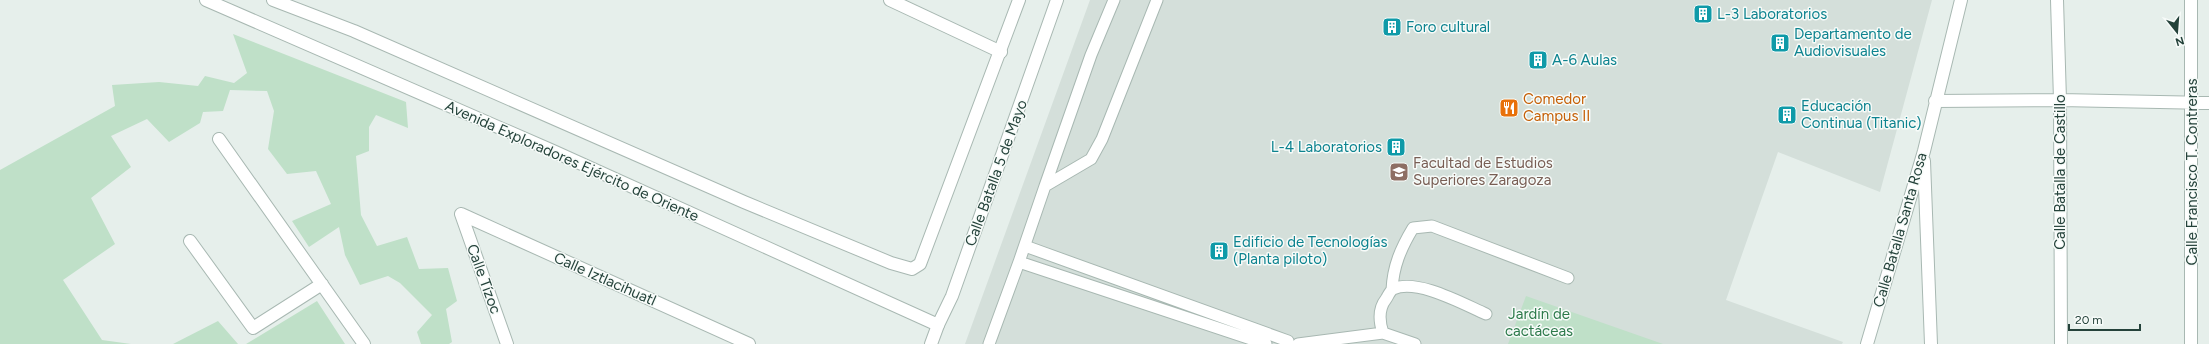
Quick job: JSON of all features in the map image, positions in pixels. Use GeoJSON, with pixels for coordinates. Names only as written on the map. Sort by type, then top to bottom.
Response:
{"type":"FeatureCollection","features":[{"type":"Feature","properties":{"kind":"street","name":"Avenida Exploradores Ejército de Oriente"},"geometry":{"type":"LineString","coordinates":[[206,0],[553,151],[938,325]]}},
{"type":"Feature","properties":{"kind":"street","name":"Avenida Exploradores Ejército de Oriente"},"geometry":{"type":"LineString","coordinates":[[272,0],[361,34],[736,198],[906,269],[917,268],[920,264],[1001,52]]}},
{"type":"Feature","properties":{"kind":"street"},"geometry":{"type":"LineString","coordinates":[[890,0],[1001,52],[1019,0]]}},
{"type":"Feature","properties":{"kind":"street","name":"Calle Batalla 5 de Mayo"},"geometry":{"type":"LineString","coordinates":[[931,344],[938,325],[952,296],[1057,0]]}},
{"type":"Feature","properties":{"kind":"street","name":"Calle Batalla Santa Rosa"},"geometry":{"type":"LineString","coordinates":[[1867,344],[1924,151],[1935,101],[1961,0]]}},
{"type":"Feature","properties":{"kind":"street","name":"Calle Batalla de Castillo"},"geometry":{"type":"LineString","coordinates":[[2056,0],[2060,100],[2061,344]]}},
{"type":"Feature","properties":{"kind":"street","name":"Calle Francisco T. Contreras"},"geometry":{"type":"LineString","coordinates":[[2191,0],[2191,344]]}},
{"type":"Feature","properties":{"kind":"street"},"geometry":{"type":"LineString","coordinates":[[1935,101],[2060,100],[2209,103]]}},
{"type":"Feature","properties":{"kind":"street"},"geometry":{"type":"LineString","coordinates":[[219,139],[364,344]]}},
{"type":"Feature","properties":{"kind":"street"},"geometry":{"type":"LineString","coordinates":[[1924,151],[1931,344]]}},
{"type":"Feature","properties":{"kind":"street","name":"Calle Tízoc"},"geometry":{"type":"LineString","coordinates":[[461,214],[507,344]]}},
{"type":"Feature","properties":{"kind":"street","name":"Calle Iztlacihuatl"},"geometry":{"type":"LineString","coordinates":[[461,214],[749,344]]}},
{"type":"Feature","properties":{"kind":"street"},"geometry":{"type":"LineString","coordinates":[[190,241],[253,328],[322,284]]}},
{"type":"Feature","properties":{"kind":"lane"},"geometry":{"type":"LineString","coordinates":[[989,344],[1025,246],[1090,55],[1114,0]]}},
{"type":"Feature","properties":{"kind":"lane"},"geometry":{"type":"LineString","coordinates":[[1045,186],[1091,159],[1102,139],[1157,0]]}},
{"type":"Feature","properties":{"kind":"lane"},"geometry":{"type":"LineString","coordinates":[[1383,333],[1380,322],[1381,305],[1392,290],[1393,273],[1401,249],[1413,228],[1432,226],[1568,278]]}},
{"type":"Feature","properties":{"kind":"lane"},"geometry":{"type":"LineString","coordinates":[[1025,246],[1288,341],[1287,344]]}},
{"type":"Feature","properties":{"kind":"lane"},"geometry":{"type":"LineString","coordinates":[[1019,262],[1266,344]]}},
{"type":"Feature","properties":{"kind":"lane"},"geometry":{"type":"LineString","coordinates":[[1392,290],[1409,286],[1428,290],[1486,314]]}},
{"type":"Feature","properties":{"kind":"lane"},"geometry":{"type":"LineString","coordinates":[[1298,344],[1383,333],[1415,344]]}},
{"type":"Feature","properties":{"kind":"shaded area","name":"Facultad de Estudios Superiores Zaragoza"},"geometry":{"type":"Polygon","coordinates":[[[1090,0],[1932,0],[1880,192],[1778,152],[1726,300],[1843,342],[1842,344],[965,344],[1090,0]]]}},
{"type":"Feature","properties":{"kind":"green space"},"geometry":{"type":"Polygon","coordinates":[[[233,34],[406,102],[408,128],[376,115],[369,127],[369,151],[356,156],[361,215],[377,246],[407,237],[419,269],[448,268],[457,301],[446,309],[452,342],[449,344],[421,344],[417,332],[432,315],[400,283],[388,276],[360,285],[345,255],[339,227],[309,247],[292,221],[331,204],[316,171],[287,174],[268,149],[274,111],[267,91],[230,90],[223,111],[203,112],[200,123],[169,142],[147,119],[111,136],[131,167],[91,198],[115,244],[63,280],[102,340],[131,344],[0,344],[0,170],[115,106],[112,85],[159,82],[198,86],[205,76],[234,83],[247,73],[233,34]]]}},
{"type":"Feature","properties":{"kind":"green space","name":"Jardín de cactáceas"},"geometry":{"type":"Polygon","coordinates":[[[1526,296],[1663,344],[1508,344],[1526,296]]]}},
{"type":"Feature","properties":{"kind":"green space"},"geometry":{"type":"Polygon","coordinates":[[[317,301],[345,344],[246,344],[317,301]]]}},
{"type":"Feature","properties":{"kind":"green space"},"geometry":{"type":"Polygon","coordinates":[[[218,321],[238,344],[173,344],[218,321]]]}},
{"type":"Feature","properties":{"kind":"place","name":"L-3 Laboratorios"},"geometry":{"type":"Point","coordinates":[1703,14]}},
{"type":"Feature","properties":{"kind":"place","name":"Foro cultural"},"geometry":{"type":"Point","coordinates":[1392,27]}},
{"type":"Feature","properties":{"kind":"place","name":"Departamento de Audiovisuales"},"geometry":{"type":"Point","coordinates":[1780,43]}},
{"type":"Feature","properties":{"kind":"place","name":"A-6 Aulas"},"geometry":{"type":"Point","coordinates":[1538,60]}},
{"type":"Feature","properties":{"kind":"place","name":"Comedor Campus II"},"geometry":{"type":"Point","coordinates":[1509,108]}},
{"type":"Feature","properties":{"kind":"place","name":"Educación Continua (Titanic)"},"geometry":{"type":"Point","coordinates":[1787,115]}},
{"type":"Feature","properties":{"kind":"place","name":"L-4 Laboratorios"},"geometry":{"type":"Point","coordinates":[1396,147]}},
{"type":"Feature","properties":{"kind":"place","name":"Facultad de Estudios Superiores Zaragoza"},"geometry":{"type":"Point","coordinates":[1399,172]}},
{"type":"Feature","properties":{"kind":"place","name":"Edificio de Tecnologías (Planta piloto)"},"geometry":{"type":"Point","coordinates":[1219,251]}}]}
